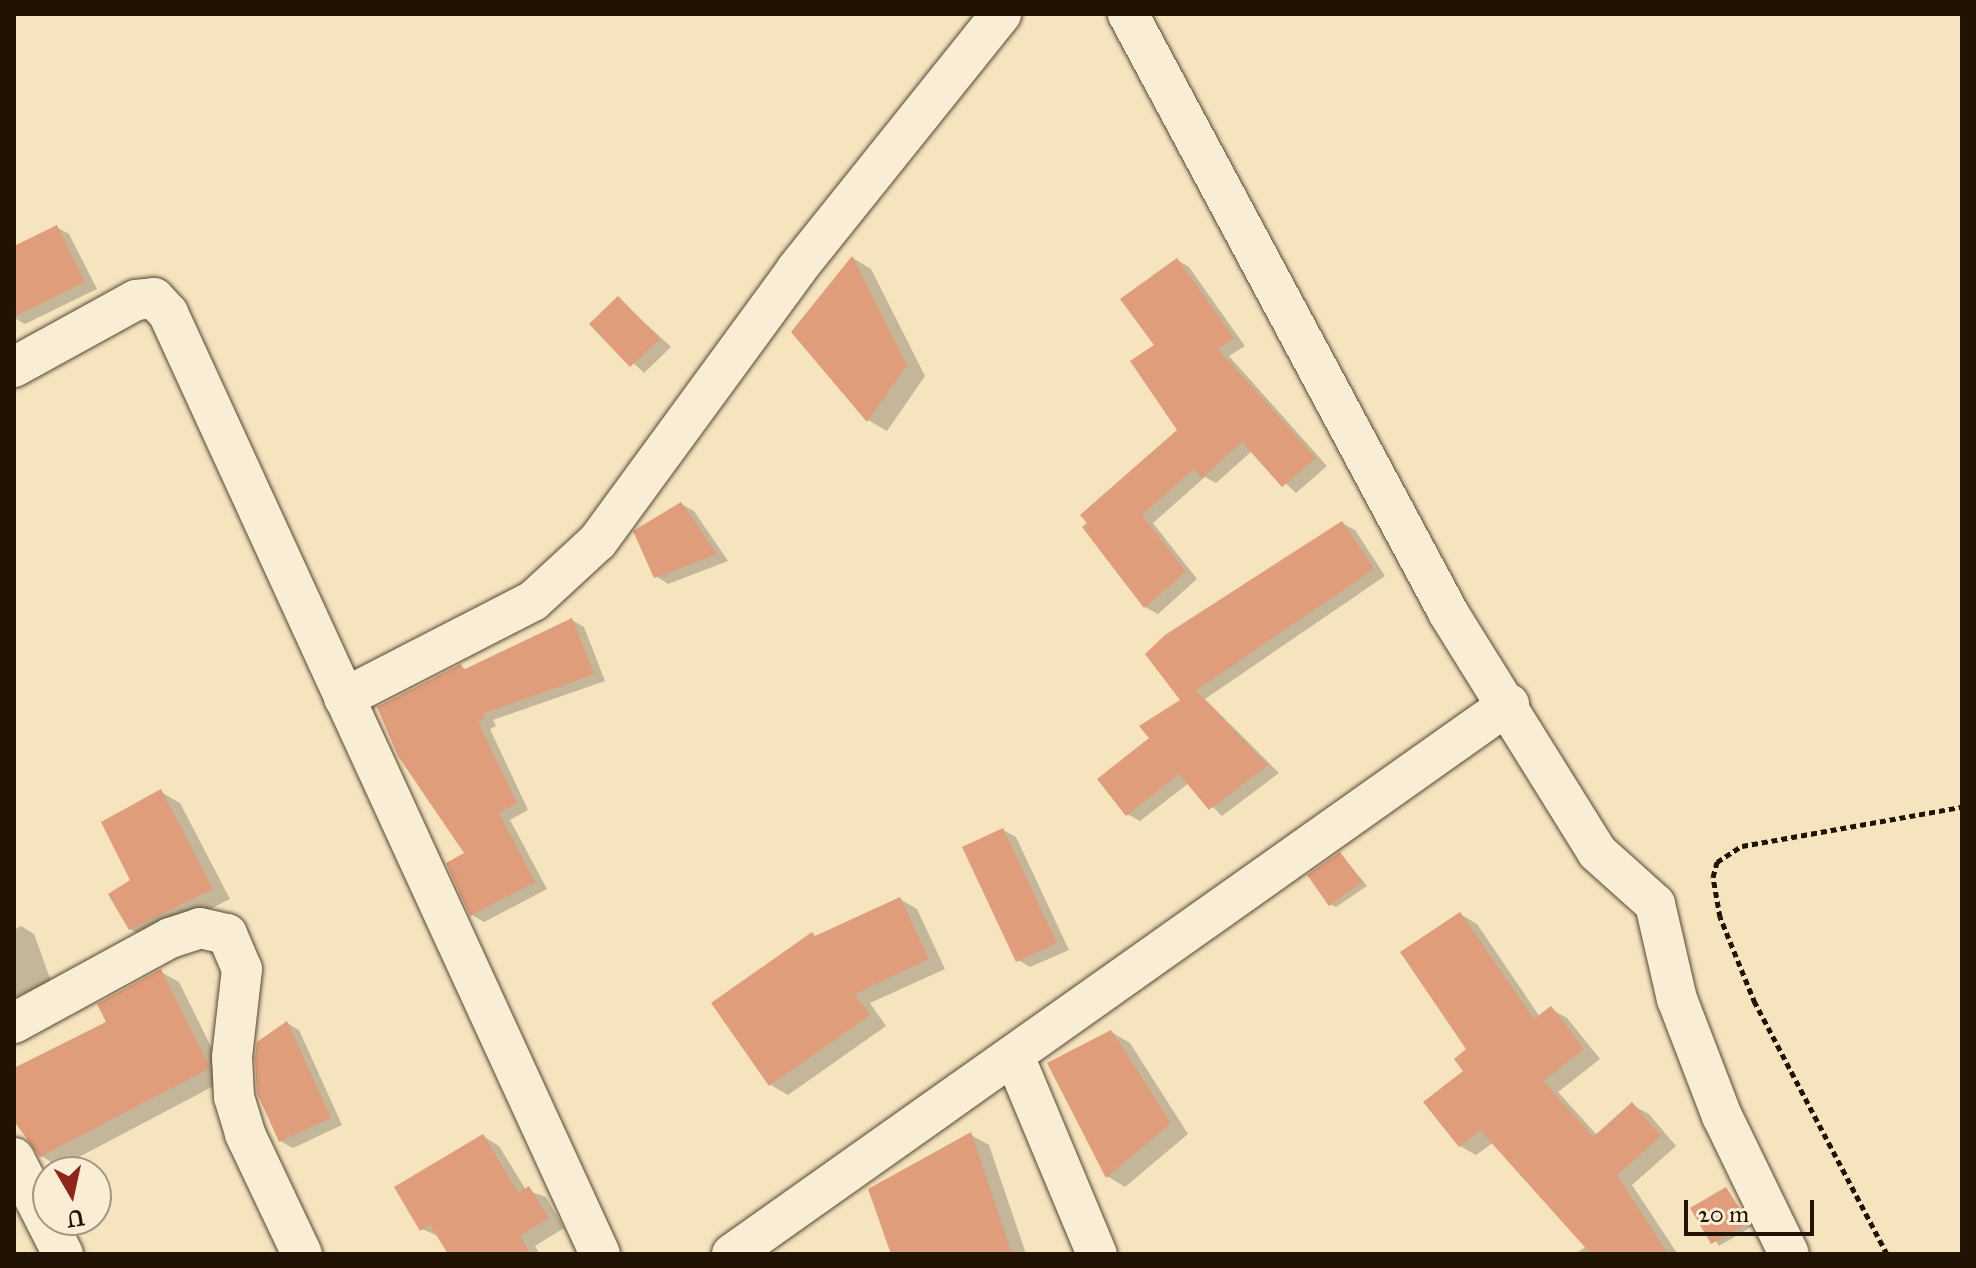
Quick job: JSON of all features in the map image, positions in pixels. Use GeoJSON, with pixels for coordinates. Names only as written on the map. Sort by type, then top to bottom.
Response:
{"type":"FeatureCollection","features":[{"type":"Feature","properties":{"kind":"street"},"geometry":{"type":"LineString","coordinates":[[344,698],[533,601],[598,541],[796,270],[1001,14]]}},
{"type":"Feature","properties":{"kind":"street"},"geometry":{"type":"LineString","coordinates":[[1128,14],[1449,614],[1509,704],[1597,852],[1655,904],[1677,999],[1699,1058],[1789,1254]]}},
{"type":"Feature","properties":{"kind":"street"},"geometry":{"type":"LineString","coordinates":[[14,367],[121,306],[148,297],[160,302],[177,329],[600,1254]]}},
{"type":"Feature","properties":{"kind":"street"},"geometry":{"type":"LineString","coordinates":[[732,1254],[1509,704]]}},
{"type":"Feature","properties":{"kind":"street"},"geometry":{"type":"LineString","coordinates":[[14,1023],[170,938],[200,928],[227,934],[242,969],[232,1057],[234,1097],[245,1134],[302,1254]]}},
{"type":"Feature","properties":{"kind":"street"},"geometry":{"type":"LineString","coordinates":[[1014,1056],[1097,1254]]}},
{"type":"Feature","properties":{"kind":"street"},"geometry":{"type":"LineString","coordinates":[[14,1158],[63,1254]]}},
{"type":"Feature","properties":{"kind":"path"},"geometry":{"type":"LineString","coordinates":[[1887,1254],[1755,1003],[1720,917],[1713,877],[1726,853],[1742,846],[1962,807]]}},
{"type":"Feature","properties":{"kind":"building"},"geometry":{"type":"Polygon","coordinates":[[[57,225],[85,282],[14,317],[14,246],[57,225]]]}},
{"type":"Feature","properties":{"kind":"building"},"geometry":{"type":"Polygon","coordinates":[[[852,256],[907,365],[867,422],[791,332],[852,256]]]}},
{"type":"Feature","properties":{"kind":"building"},"geometry":{"type":"Polygon","coordinates":[[[1177,258],[1234,338],[1218,349],[1316,458],[1282,487],[1242,442],[1202,478],[1194,469],[1142,515],[1186,572],[1144,608],[1082,527],[1087,523],[1080,515],[1177,430],[1130,361],[1154,345],[1120,299],[1177,258]]]}},
{"type":"Feature","properties":{"kind":"building"},"geometry":{"type":"Polygon","coordinates":[[[618,296],[660,339],[630,367],[589,324],[618,296]]]}},
{"type":"Feature","properties":{"kind":"building"},"geometry":{"type":"Polygon","coordinates":[[[681,502],[717,554],[654,578],[633,531],[681,502]]]}},
{"type":"Feature","properties":{"kind":"building"},"geometry":{"type":"Polygon","coordinates":[[[1342,521],[1374,569],[1183,699],[1196,691],[1268,765],[1209,810],[1179,774],[1126,816],[1097,779],[1149,738],[1139,726],[1180,700],[1145,654],[1165,635],[1342,521]]]}},
{"type":"Feature","properties":{"kind":"building"},"geometry":{"type":"Polygon","coordinates":[[[572,618],[594,674],[482,714],[485,719],[478,722],[517,803],[499,813],[535,882],[470,916],[446,863],[464,853],[398,756],[377,707],[461,664],[463,670],[572,618]]]}},
{"type":"Feature","properties":{"kind":"building"},"geometry":{"type":"Polygon","coordinates":[[[161,789],[213,889],[129,930],[108,894],[130,880],[101,822],[161,789]]]}},
{"type":"Feature","properties":{"kind":"building"},"geometry":{"type":"Polygon","coordinates":[[[1003,828],[1057,943],[1016,962],[962,847],[1003,828]]]}},
{"type":"Feature","properties":{"kind":"building"},"geometry":{"type":"Polygon","coordinates":[[[1340,852],[1362,882],[1329,906],[1307,875],[1340,852]]]}},
{"type":"Feature","properties":{"kind":"building"},"geometry":{"type":"Polygon","coordinates":[[[900,897],[929,959],[855,994],[870,1015],[769,1086],[711,1003],[812,932],[815,936],[900,897]]]}},
{"type":"Feature","properties":{"kind":"building"},"geometry":{"type":"Polygon","coordinates":[[[1460,912],[1534,1019],[1551,1006],[1584,1049],[1543,1081],[1593,1137],[1632,1102],[1661,1136],[1617,1175],[1668,1254],[1591,1254],[1480,1130],[1459,1147],[1423,1102],[1463,1071],[1454,1059],[1466,1049],[1400,952],[1460,912]]]}},
{"type":"Feature","properties":{"kind":"building"},"geometry":{"type":"Polygon","coordinates":[[[161,969],[210,1068],[39,1156],[14,1121],[14,1068],[106,1022],[97,1004],[161,969]]]}},
{"type":"Feature","properties":{"kind":"building"},"geometry":{"type":"Polygon","coordinates":[[[287,1021],[331,1118],[279,1142],[257,1093],[255,1058],[257,1042],[287,1021]]]}},
{"type":"Feature","properties":{"kind":"building"},"geometry":{"type":"Polygon","coordinates":[[[1111,1030],[1171,1123],[1106,1178],[1047,1063],[1111,1030]]]}},
{"type":"Feature","properties":{"kind":"building"},"geometry":{"type":"Polygon","coordinates":[[[971,1132],[1012,1254],[891,1254],[868,1189],[971,1132]]]}},
{"type":"Feature","properties":{"kind":"building"},"geometry":{"type":"Polygon","coordinates":[[[483,1134],[518,1193],[529,1186],[549,1218],[520,1236],[531,1254],[448,1254],[430,1225],[420,1231],[394,1187],[483,1134]]]}},
{"type":"Feature","properties":{"kind":"building"},"geometry":{"type":"Polygon","coordinates":[[[1726,1187],[1748,1223],[1711,1244],[1690,1208],[1726,1187]]]}}]}
